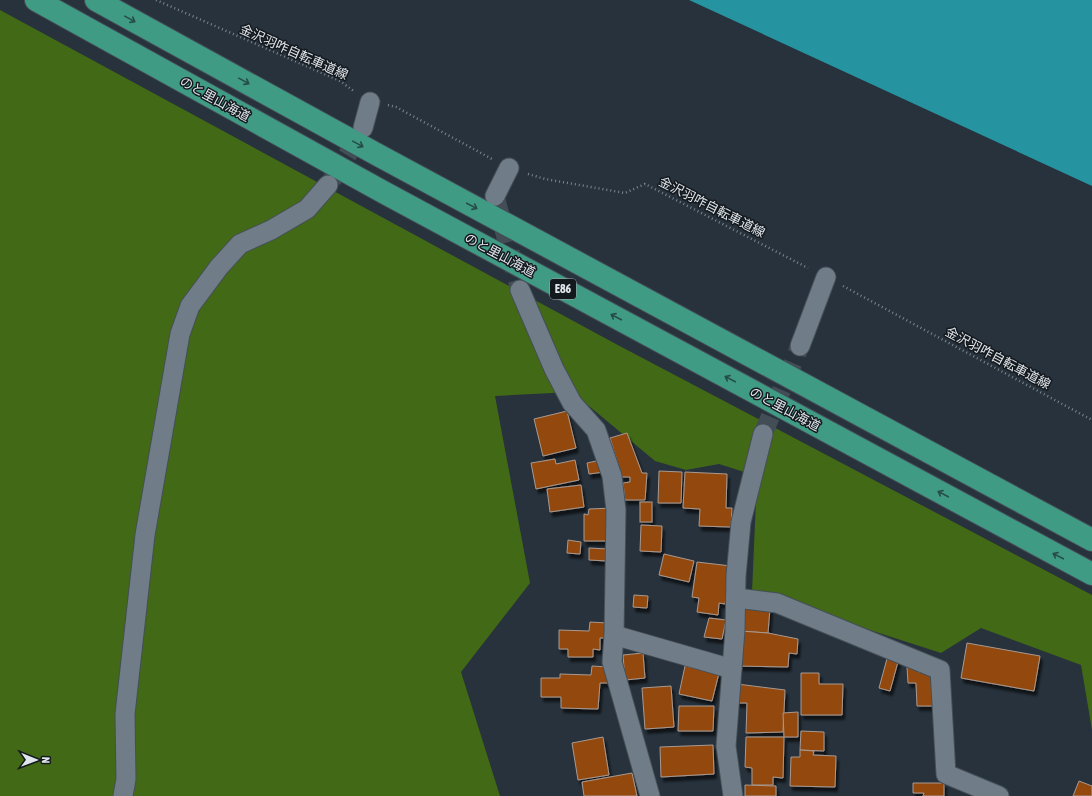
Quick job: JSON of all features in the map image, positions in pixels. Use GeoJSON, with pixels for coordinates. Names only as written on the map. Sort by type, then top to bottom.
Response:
{"type":"FeatureCollection","features":[{"type":"Feature","properties":{"kind":"highway","name":"のと里山海道"},"geometry":{"type":"LineString","coordinates":[[36,0],[385,193],[1092,574]]}},
{"type":"Feature","properties":{"kind":"highway","name":"E86"},"geometry":{"type":"LineString","coordinates":[[96,0],[371,152],[1092,540]]}},
{"type":"Feature","properties":{"kind":"street"},"geometry":{"type":"LineString","coordinates":[[363,128],[370,102]]}},
{"type":"Feature","properties":{"kind":"street"},"geometry":{"type":"LineString","coordinates":[[495,196],[509,168]]}},
{"type":"Feature","properties":{"kind":"street"},"geometry":{"type":"LineString","coordinates":[[124,796],[126,779],[125,714],[144,550],[180,334],[190,306],[218,267],[240,244],[270,230],[308,209],[328,185]]}},
{"type":"Feature","properties":{"kind":"street"},"geometry":{"type":"LineString","coordinates":[[800,346],[826,277]]}},
{"type":"Feature","properties":{"kind":"street"},"geometry":{"type":"LineString","coordinates":[[520,290],[554,369],[572,403],[596,430],[612,476],[616,510],[614,636],[612,662],[650,796]]}},
{"type":"Feature","properties":{"kind":"street"},"geometry":{"type":"LineString","coordinates":[[733,796],[726,746],[735,630],[741,522],[763,434]]}},
{"type":"Feature","properties":{"kind":"street"},"geometry":{"type":"LineString","coordinates":[[736,598],[776,603],[940,670],[946,774],[999,796]]}},
{"type":"Feature","properties":{"kind":"street"},"geometry":{"type":"LineString","coordinates":[[614,636],[732,669]]}},
{"type":"Feature","properties":{"kind":"path","name":"金沢羽咋自転車道線"},"geometry":{"type":"LineString","coordinates":[[156,0],[340,82],[370,102],[396,107],[509,168],[545,179],[625,193],[645,184],[826,277],[1092,420]]}},
{"type":"Feature","properties":{"kind":"green space"},"geometry":{"type":"Polygon","coordinates":[[[0,10],[614,343],[1092,595],[1092,730],[1081,665],[981,628],[941,653],[752,592],[757,476],[719,464],[686,470],[655,461],[572,392],[495,396],[530,583],[461,672],[500,796],[0,796],[0,10]]]}},
{"type":"Feature","properties":{"kind":"water"},"geometry":{"type":"Polygon","coordinates":[[[689,0],[1092,0],[1092,186],[689,0]]]}},
{"type":"Feature","properties":{"kind":"building"},"geometry":{"type":"Polygon","coordinates":[[[567,411],[576,448],[543,456],[534,419],[567,411]]]}},
{"type":"Feature","properties":{"kind":"building"},"geometry":{"type":"Polygon","coordinates":[[[627,433],[642,473],[647,473],[645,500],[625,500],[623,483],[630,482],[630,477],[622,477],[610,438],[627,433]]]}},
{"type":"Feature","properties":{"kind":"building"},"geometry":{"type":"Polygon","coordinates":[[[555,459],[556,464],[575,460],[579,480],[536,489],[531,463],[555,459]]]}},
{"type":"Feature","properties":{"kind":"building"},"geometry":{"type":"Polygon","coordinates":[[[601,460],[604,472],[589,474],[587,463],[601,460]]]}},
{"type":"Feature","properties":{"kind":"building"},"geometry":{"type":"Polygon","coordinates":[[[659,471],[682,472],[681,503],[658,503],[659,471]]]}},
{"type":"Feature","properties":{"kind":"building"},"geometry":{"type":"Polygon","coordinates":[[[685,472],[727,474],[726,508],[732,508],[731,527],[699,526],[700,509],[683,508],[685,472]]]}},
{"type":"Feature","properties":{"kind":"building"},"geometry":{"type":"Polygon","coordinates":[[[581,485],[584,507],[550,512],[547,489],[581,485]]]}},
{"type":"Feature","properties":{"kind":"building"},"geometry":{"type":"Polygon","coordinates":[[[640,502],[652,502],[652,522],[640,522],[640,502]]]}},
{"type":"Feature","properties":{"kind":"building"},"geometry":{"type":"Polygon","coordinates":[[[613,508],[613,541],[584,541],[584,514],[588,515],[589,509],[613,508]]]}},
{"type":"Feature","properties":{"kind":"building"},"geometry":{"type":"Polygon","coordinates":[[[641,525],[662,526],[661,552],[640,551],[641,525]]]}},
{"type":"Feature","properties":{"kind":"building"},"geometry":{"type":"Polygon","coordinates":[[[568,540],[581,542],[580,554],[567,553],[568,540]]]}},
{"type":"Feature","properties":{"kind":"building"},"geometry":{"type":"Polygon","coordinates":[[[589,548],[608,549],[607,561],[589,560],[589,548]]]}},
{"type":"Feature","properties":{"kind":"building"},"geometry":{"type":"Polygon","coordinates":[[[664,554],[694,561],[689,582],[659,575],[664,554]]]}},
{"type":"Feature","properties":{"kind":"building"},"geometry":{"type":"Polygon","coordinates":[[[697,562],[731,566],[725,604],[719,603],[718,615],[697,612],[699,598],[692,597],[697,562]]]}},
{"type":"Feature","properties":{"kind":"building"},"geometry":{"type":"Polygon","coordinates":[[[634,595],[648,596],[647,608],[633,607],[634,595]]]}},
{"type":"Feature","properties":{"kind":"building"},"geometry":{"type":"Polygon","coordinates":[[[741,606],[770,608],[768,633],[740,631],[741,606]]]}},
{"type":"Feature","properties":{"kind":"building"},"geometry":{"type":"Polygon","coordinates":[[[709,618],[726,620],[722,639],[704,637],[709,618]]]}},
{"type":"Feature","properties":{"kind":"building"},"geometry":{"type":"Polygon","coordinates":[[[590,622],[608,623],[608,638],[600,638],[600,650],[593,649],[593,657],[568,657],[568,649],[559,649],[559,630],[589,631],[590,622]]]}},
{"type":"Feature","properties":{"kind":"building"},"geometry":{"type":"Polygon","coordinates":[[[740,631],[768,633],[798,639],[797,654],[789,653],[788,667],[737,666],[740,631]]]}},
{"type":"Feature","properties":{"kind":"building"},"geometry":{"type":"Polygon","coordinates":[[[967,643],[1040,656],[1034,691],[961,678],[967,643]]]}},
{"type":"Feature","properties":{"kind":"building"},"geometry":{"type":"Polygon","coordinates":[[[643,653],[645,678],[625,680],[623,655],[643,653]]]}},
{"type":"Feature","properties":{"kind":"building"},"geometry":{"type":"Polygon","coordinates":[[[888,655],[899,658],[890,691],[879,688],[888,655]]]}},
{"type":"Feature","properties":{"kind":"building"},"geometry":{"type":"Polygon","coordinates":[[[592,666],[609,667],[609,683],[600,683],[598,709],[561,708],[561,697],[541,697],[541,678],[560,678],[560,674],[591,675],[592,666]]]}},
{"type":"Feature","properties":{"kind":"building"},"geometry":{"type":"Polygon","coordinates":[[[685,666],[719,673],[712,701],[679,694],[685,666]]]}},
{"type":"Feature","properties":{"kind":"building"},"geometry":{"type":"Polygon","coordinates":[[[918,666],[918,672],[935,671],[936,706],[917,706],[916,683],[908,683],[907,667],[918,666]]]}},
{"type":"Feature","properties":{"kind":"building"},"geometry":{"type":"Polygon","coordinates":[[[801,673],[819,673],[819,684],[843,684],[842,715],[801,715],[801,673]]]}},
{"type":"Feature","properties":{"kind":"building"},"geometry":{"type":"Polygon","coordinates":[[[737,684],[785,690],[783,732],[746,733],[747,703],[735,703],[737,684]]]}},
{"type":"Feature","properties":{"kind":"building"},"geometry":{"type":"Polygon","coordinates":[[[671,686],[674,727],[645,729],[642,688],[671,686]]]}},
{"type":"Feature","properties":{"kind":"building"},"geometry":{"type":"Polygon","coordinates":[[[679,706],[714,706],[713,731],[678,731],[679,706]]]}},
{"type":"Feature","properties":{"kind":"building"},"geometry":{"type":"Polygon","coordinates":[[[798,712],[798,737],[784,737],[783,713],[798,712]]]}},
{"type":"Feature","properties":{"kind":"building"},"geometry":{"type":"Polygon","coordinates":[[[801,731],[824,732],[824,751],[800,750],[801,731]]]}},
{"type":"Feature","properties":{"kind":"building"},"geometry":{"type":"Polygon","coordinates":[[[603,737],[609,775],[578,780],[572,743],[603,737]]]}},
{"type":"Feature","properties":{"kind":"building"},"geometry":{"type":"Polygon","coordinates":[[[746,737],[784,737],[783,778],[773,777],[773,785],[752,785],[752,768],[745,767],[746,737]]]}},
{"type":"Feature","properties":{"kind":"building"},"geometry":{"type":"Polygon","coordinates":[[[713,745],[714,774],[661,777],[660,747],[713,745]]]}},
{"type":"Feature","properties":{"kind":"building"},"geometry":{"type":"Polygon","coordinates":[[[800,750],[814,751],[813,755],[836,756],[835,787],[790,786],[791,757],[800,757],[800,750]]]}},
{"type":"Feature","properties":{"kind":"building"},"geometry":{"type":"Polygon","coordinates":[[[632,773],[637,796],[584,796],[582,782],[632,773]]]}},
{"type":"Feature","properties":{"kind":"building"},"geometry":{"type":"Polygon","coordinates":[[[1079,781],[1092,786],[1092,796],[1073,796],[1079,781]]]}},
{"type":"Feature","properties":{"kind":"building"},"geometry":{"type":"Polygon","coordinates":[[[913,783],[944,783],[944,796],[923,796],[924,793],[913,793],[913,783]]]}},
{"type":"Feature","properties":{"kind":"building"},"geometry":{"type":"Polygon","coordinates":[[[745,785],[776,786],[776,796],[745,796],[745,785]]]}},
{"type":"Feature","properties":{"kind":"tunnel"},"geometry":{"type":"LineString","coordinates":[[332,180],[363,129]]}},
{"type":"Feature","properties":{"kind":"tunnel"},"geometry":{"type":"LineString","coordinates":[[495,196],[520,290]]}},
{"type":"Feature","properties":{"kind":"tunnel"},"geometry":{"type":"LineString","coordinates":[[763,434],[800,346]]}}]}
